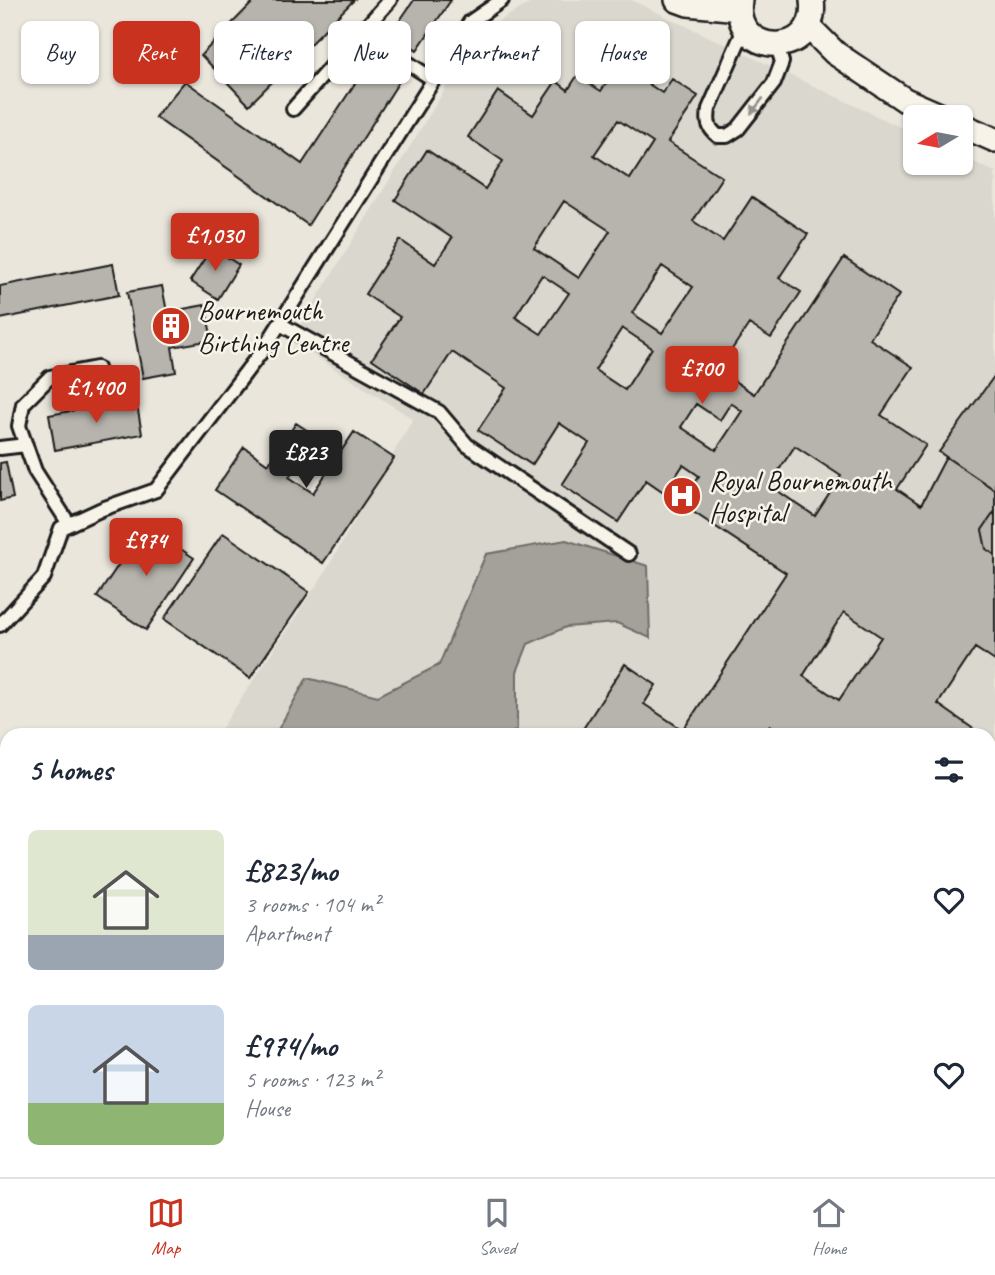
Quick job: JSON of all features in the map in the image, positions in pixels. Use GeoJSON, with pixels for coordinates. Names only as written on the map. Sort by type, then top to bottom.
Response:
{"type":"FeatureCollection","features":[{"type":"Feature","properties":{"kind":"street"},"geometry":{"type":"LineString","coordinates":[[677,0],[688,4],[740,9],[746,29],[754,38],[777,46],[800,36],[808,26],[813,15],[812,0]]}},
{"type":"Feature","properties":{"kind":"street"},"geometry":{"type":"LineString","coordinates":[[808,26],[835,53],[916,105]]}},
{"type":"Feature","properties":{"kind":"street"},"geometry":{"type":"LineString","coordinates":[[973,130],[995,140]]}},
{"type":"Feature","properties":{"kind":"lane"},"geometry":{"type":"LineString","coordinates":[[371,21],[390,0]]}},
{"type":"Feature","properties":{"kind":"lane"},"geometry":{"type":"LineString","coordinates":[[471,21],[502,0]]}},
{"type":"Feature","properties":{"kind":"lane"},"geometry":{"type":"LineString","coordinates":[[740,9],[741,36],[709,110],[707,121],[710,130],[718,136],[727,136],[738,129],[774,83],[782,62],[777,46]]}},
{"type":"Feature","properties":{"kind":"lane"},"geometry":{"type":"LineString","coordinates":[[293,109],[328,69]]}},
{"type":"Feature","properties":{"kind":"lane"},"geometry":{"type":"LineString","coordinates":[[0,625],[44,577],[61,528],[102,509],[156,491],[265,347],[431,84]]}},
{"type":"Feature","properties":{"kind":"lane"},"geometry":{"type":"LineString","coordinates":[[280,324],[439,412],[467,444],[629,554]]}},
{"type":"Feature","properties":{"kind":"lane"},"geometry":{"type":"LineString","coordinates":[[69,524],[35,471],[19,426],[23,404],[50,377],[97,368]]}},
{"type":"Feature","properties":{"kind":"lane"},"geometry":{"type":"LineString","coordinates":[[0,448],[26,445]]}},
{"type":"Feature","properties":{"kind":"shaded area","name":"Royal Bournemouth Hospital"},"geometry":{"type":"Polygon","coordinates":[[[536,0],[631,0],[903,128],[903,175],[973,175],[973,162],[995,172],[995,728],[222,728],[324,574],[413,419],[291,341],[448,84],[561,84],[561,21],[499,21],[536,0]]]}},
{"type":"Feature","properties":{"kind":"shaded area"},"geometry":{"type":"Polygon","coordinates":[[[566,540],[648,566],[650,638],[617,623],[566,627],[528,644],[517,672],[517,728],[279,728],[307,678],[378,696],[439,665],[486,554],[566,540]]]}},
{"type":"Feature","properties":{"kind":"building"},"geometry":{"type":"Polygon","coordinates":[[[255,0],[354,0],[333,21],[328,21],[328,26],[314,40],[314,21],[234,21],[255,0]]]}},
{"type":"Feature","properties":{"kind":"building"},"geometry":{"type":"Polygon","coordinates":[[[414,0],[451,0],[437,21],[425,21],[425,38],[417,50],[411,46],[411,21],[400,21],[414,0]]]}},
{"type":"Feature","properties":{"kind":"building"},"geometry":{"type":"Polygon","coordinates":[[[214,42],[214,69],[201,55],[214,42]]]}},
{"type":"Feature","properties":{"kind":"building","name":"Royal Bournemouth Hospital"},"geometry":{"type":"Polygon","coordinates":[[[575,79],[575,84],[590,84],[601,91],[606,84],[649,84],[662,93],[672,79],[698,96],[668,142],[722,177],[693,221],[723,241],[752,197],[808,234],[779,278],[801,292],[771,338],[749,324],[718,370],[754,394],[844,258],[899,295],[870,339],[913,367],[881,415],[926,445],[897,489],[921,505],[946,457],[995,490],[995,511],[982,530],[986,549],[995,555],[995,661],[975,648],[938,704],[972,728],[774,728],[770,725],[768,728],[684,728],[786,573],[681,504],[699,476],[683,465],[665,493],[646,480],[618,522],[562,485],[589,443],[559,423],[532,465],[478,430],[506,388],[452,352],[424,394],[372,359],[400,317],[365,294],[400,240],[435,264],[452,238],[395,200],[427,150],[485,189],[503,161],[468,137],[498,91],[533,115],[554,84],[560,84],[568,90],[575,79]],[[618,120],[594,155],[630,179],[653,143],[618,120]],[[564,201],[534,248],[579,278],[610,231],[564,201]],[[662,266],[632,313],[662,333],[693,287],[662,266]],[[542,275],[515,317],[541,334],[569,293],[542,275]],[[622,328],[595,370],[625,390],[652,348],[622,328]],[[731,403],[720,420],[696,404],[681,427],[716,450],[742,411],[731,403]],[[795,446],[769,485],[815,516],[841,476],[795,446]],[[844,612],[803,676],[839,700],[881,637],[844,612]]]}},
{"type":"Feature","properties":{"kind":"building"},"geometry":{"type":"Polygon","coordinates":[[[182,84],[189,84],[302,164],[355,84],[397,84],[308,225],[155,117],[182,84]]]}},
{"type":"Feature","properties":{"kind":"building"},"geometry":{"type":"Polygon","coordinates":[[[229,84],[270,84],[249,105],[229,84]]]}},
{"type":"Feature","properties":{"kind":"building"},"geometry":{"type":"Polygon","coordinates":[[[212,247],[239,265],[218,299],[190,281],[212,247]]]}},
{"type":"Feature","properties":{"kind":"building"},"geometry":{"type":"Polygon","coordinates":[[[113,264],[119,295],[0,319],[0,286],[113,264]]]}},
{"type":"Feature","properties":{"kind":"building","name":"Bournemouth Birthing Centre"},"geometry":{"type":"Polygon","coordinates":[[[162,286],[167,312],[205,305],[212,340],[172,347],[176,372],[143,378],[127,292],[162,286]]]}},
{"type":"Feature","properties":{"kind":"building"},"geometry":{"type":"Polygon","coordinates":[[[995,375],[995,490],[939,452],[995,375]]]}},
{"type":"Feature","properties":{"kind":"building"},"geometry":{"type":"Polygon","coordinates":[[[136,399],[142,434],[55,450],[49,415],[136,399]]]}},
{"type":"Feature","properties":{"kind":"building"},"geometry":{"type":"Polygon","coordinates":[[[296,423],[316,436],[289,477],[313,493],[354,432],[394,458],[323,563],[215,490],[244,447],[268,464],[296,423]]]}},
{"type":"Feature","properties":{"kind":"building"},"geometry":{"type":"Polygon","coordinates":[[[6,462],[13,498],[0,501],[0,463],[6,462]]]}},
{"type":"Feature","properties":{"kind":"building"},"geometry":{"type":"Polygon","coordinates":[[[995,511],[995,555],[986,549],[982,530],[995,511]]]}},
{"type":"Feature","properties":{"kind":"building"},"geometry":{"type":"Polygon","coordinates":[[[145,525],[194,558],[146,630],[97,597],[145,525]]]}},
{"type":"Feature","properties":{"kind":"building"},"geometry":{"type":"Polygon","coordinates":[[[223,533],[309,592],[250,678],[164,619],[223,533]]]}},
{"type":"Feature","properties":{"kind":"building","name":"Royal Bournemouth Hospital"},"geometry":{"type":"Polygon","coordinates":[[[625,664],[656,685],[644,704],[680,728],[584,728],[625,664]]]}},
{"type":"Feature","properties":{"kind":"place","name":"Bournemouth Birthing Centre"},"geometry":{"type":"Point","coordinates":[171,326]}},
{"type":"Feature","properties":{"kind":"place","name":"Royal Bournemouth Hospital"},"geometry":{"type":"Point","coordinates":[682,496]}}]}
